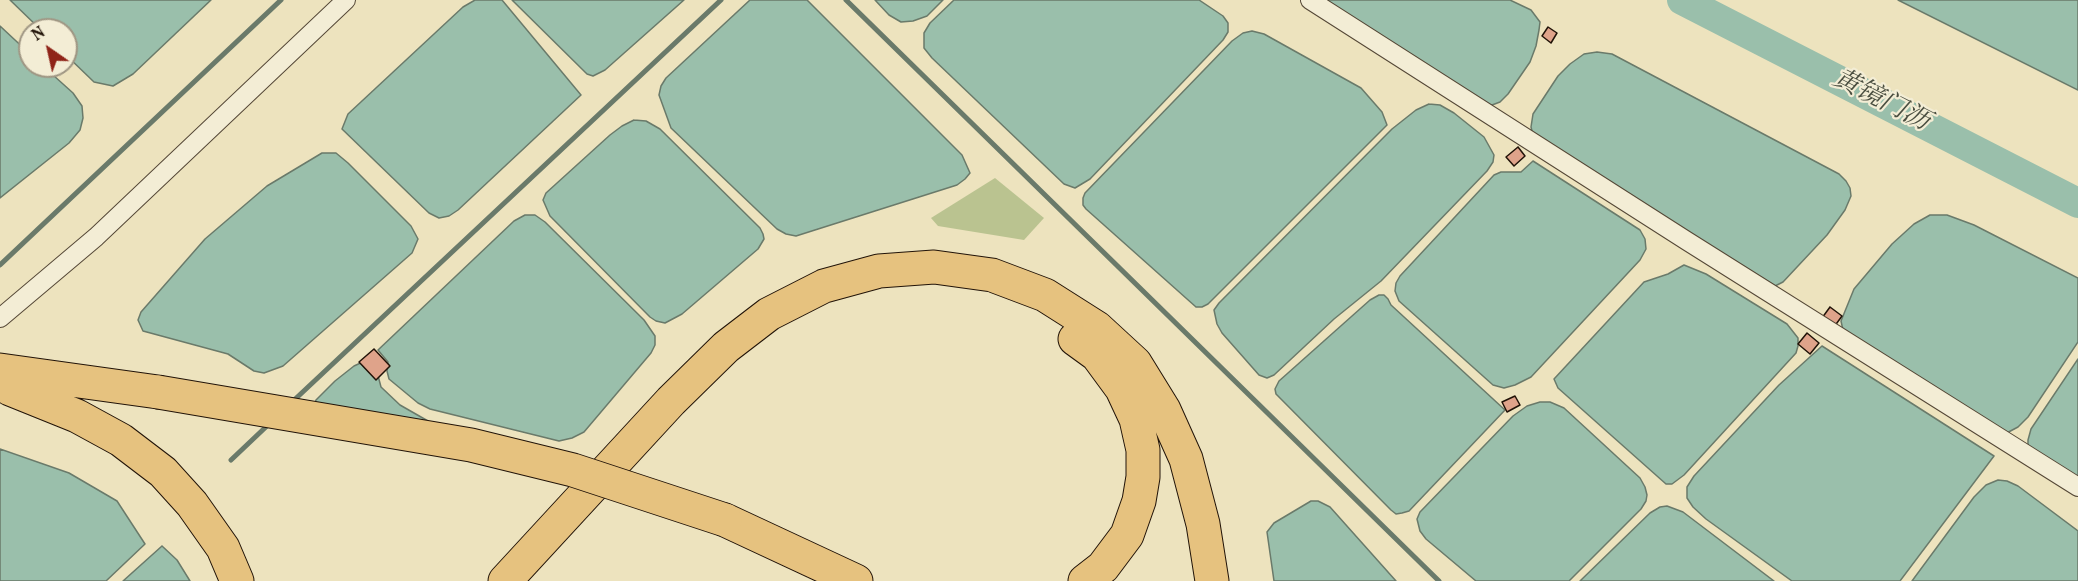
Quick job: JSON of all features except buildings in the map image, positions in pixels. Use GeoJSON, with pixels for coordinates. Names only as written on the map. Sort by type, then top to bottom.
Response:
{"type":"FeatureCollection","features":[{"type":"Feature","properties":{"kind":"highway"},"geometry":{"type":"LineString","coordinates":[[505,581],[671,401],[726,347],[770,314],[824,286],[879,271],[934,267],[992,275],[1045,295],[1097,328],[1135,363],[1164,410],[1186,459],[1203,524],[1212,581]]}},
{"type":"Feature","properties":{"kind":"highway"},"geometry":{"type":"LineString","coordinates":[[531,581],[674,426],[736,366],[785,328],[831,305],[879,293],[927,289],[976,293],[1026,310],[1066,333],[1097,355],[1122,389],[1136,419],[1143,450],[1143,477],[1139,501],[1127,535],[1103,567],[1085,581]]}},
{"type":"Feature","properties":{"kind":"highway"},"geometry":{"type":"LineString","coordinates":[[3,382],[471,445],[573,470],[725,520],[856,581]]}},
{"type":"Feature","properties":{"kind":"highway"},"geometry":{"type":"LineString","coordinates":[[3,382],[121,440],[163,472],[192,504],[223,548],[237,581]]}},
{"type":"Feature","properties":{"kind":"highway"},"geometry":{"type":"LineString","coordinates":[[156,402],[528,476],[708,528],[828,581]]}},
{"type":"Feature","properties":{"kind":"street"},"geometry":{"type":"LineString","coordinates":[[0,318],[96,237],[346,0]]}},
{"type":"Feature","properties":{"kind":"street"},"geometry":{"type":"LineString","coordinates":[[1310,0],[2078,487]]}},
{"type":"Feature","properties":{"kind":"shaded area"},"geometry":{"type":"Polygon","coordinates":[[[10,0],[211,0],[133,74],[113,86],[94,82],[78,67],[78,18],[29,18],[10,0]]]}},
{"type":"Feature","properties":{"kind":"shaded area"},"geometry":{"type":"Polygon","coordinates":[[[475,0],[502,0],[581,95],[458,210],[449,216],[439,218],[429,213],[342,129],[348,114],[463,7],[475,0]]]}},
{"type":"Feature","properties":{"kind":"shaded area"},"geometry":{"type":"Polygon","coordinates":[[[512,0],[684,0],[605,70],[593,76],[587,74],[512,0]]]}},
{"type":"Feature","properties":{"kind":"shaded area"},"geometry":{"type":"Polygon","coordinates":[[[750,0],[807,0],[962,155],[970,173],[957,185],[796,236],[777,229],[671,128],[659,95],[666,78],[750,0]]]}},
{"type":"Feature","properties":{"kind":"shaded area"},"geometry":{"type":"Polygon","coordinates":[[[875,0],[943,0],[927,16],[901,22],[889,15],[875,0]]]}},
{"type":"Feature","properties":{"kind":"shaded area"},"geometry":{"type":"Polygon","coordinates":[[[954,0],[1199,0],[1223,16],[1228,23],[1228,32],[1223,40],[1090,179],[1075,188],[1064,184],[924,48],[924,33],[930,23],[954,0]]]}},
{"type":"Feature","properties":{"kind":"shaded area"},"geometry":{"type":"Polygon","coordinates":[[[1318,0],[1510,0],[1531,10],[1540,22],[1536,46],[1530,62],[1508,94],[1500,102],[1492,105],[1483,104],[1318,0]]]}},
{"type":"Feature","properties":{"kind":"shaded area"},"geometry":{"type":"Polygon","coordinates":[[[1898,0],[2078,0],[2078,90],[1898,0]]]}},
{"type":"Feature","properties":{"kind":"shaded area"},"geometry":{"type":"Polygon","coordinates":[[[0,26],[18,43],[18,78],[56,78],[73,93],[82,106],[83,118],[80,130],[69,143],[0,198],[0,26]]]}},
{"type":"Feature","properties":{"kind":"shaded area"},"geometry":{"type":"Polygon","coordinates":[[[1252,31],[1264,34],[1361,88],[1382,112],[1387,125],[1208,304],[1196,307],[1086,209],[1083,205],[1083,198],[1085,193],[1232,41],[1243,33],[1252,31]]]}},
{"type":"Feature","properties":{"kind":"shaded area"},"geometry":{"type":"Polygon","coordinates":[[[1597,52],[1612,54],[1839,174],[1846,181],[1851,196],[1845,210],[1827,235],[1783,282],[1775,286],[1533,135],[1531,127],[1533,114],[1558,76],[1584,54],[1597,52]]]}},
{"type":"Feature","properties":{"kind":"shaded area"},"geometry":{"type":"Polygon","coordinates":[[[1429,104],[1440,105],[1454,113],[1484,137],[1494,155],[1493,162],[1381,281],[1334,319],[1274,375],[1267,378],[1259,375],[1222,333],[1214,310],[1392,129],[1416,110],[1429,104]]]}},
{"type":"Feature","properties":{"kind":"shaded area"},"geometry":{"type":"Polygon","coordinates":[[[634,120],[646,121],[660,129],[760,228],[764,239],[758,249],[682,314],[665,323],[650,317],[550,216],[543,200],[546,193],[610,135],[634,120]]]}},
{"type":"Feature","properties":{"kind":"shaded area"},"geometry":{"type":"Polygon","coordinates":[[[322,153],[336,153],[411,226],[418,239],[412,253],[283,366],[264,373],[254,371],[228,354],[143,331],[138,320],[141,312],[205,239],[267,186],[322,153]]]}},
{"type":"Feature","properties":{"kind":"shaded area"},"geometry":{"type":"Polygon","coordinates":[[[1533,161],[1640,230],[1645,239],[1646,249],[1640,260],[1531,377],[1504,388],[1493,385],[1399,301],[1395,291],[1396,283],[1494,175],[1501,172],[1521,172],[1533,161]]]}},
{"type":"Feature","properties":{"kind":"shaded area"},"geometry":{"type":"Polygon","coordinates":[[[995,178],[1044,218],[1024,240],[938,226],[931,218],[995,178]]]}},
{"type":"Feature","properties":{"kind":"shaded area"},"geometry":{"type":"Polygon","coordinates":[[[525,215],[535,215],[545,222],[644,320],[655,336],[655,345],[651,353],[584,432],[559,441],[430,409],[418,403],[389,379],[388,362],[378,350],[514,221],[525,215]]]}},
{"type":"Feature","properties":{"kind":"shaded area"},"geometry":{"type":"Polygon","coordinates":[[[1930,215],[1947,215],[1974,225],[2078,278],[2078,342],[2028,417],[2018,427],[2001,436],[1843,330],[1841,321],[1854,289],[1892,244],[1914,224],[1930,215]]]}},
{"type":"Feature","properties":{"kind":"shaded area"},"geometry":{"type":"Polygon","coordinates":[[[1684,265],[1706,274],[1787,324],[1798,338],[1798,346],[1796,353],[1684,475],[1672,484],[1666,484],[1558,388],[1554,379],[1644,282],[1668,274],[1684,265]]]}},
{"type":"Feature","properties":{"kind":"shaded area"},"geometry":{"type":"Polygon","coordinates":[[[1384,295],[1391,305],[1505,410],[1409,511],[1396,514],[1276,394],[1275,389],[1279,381],[1370,300],[1384,295]]]}},
{"type":"Feature","properties":{"kind":"shaded area"},"geometry":{"type":"Polygon","coordinates":[[[1822,346],[1994,456],[1900,581],[1792,581],[1706,519],[1687,498],[1687,487],[1694,476],[1779,385],[1822,346]]]}},
{"type":"Feature","properties":{"kind":"shaded area"},"geometry":{"type":"Polygon","coordinates":[[[2078,359],[2078,483],[2028,448],[2028,440],[2031,429],[2078,359]]]}},
{"type":"Feature","properties":{"kind":"shaded area"},"geometry":{"type":"Polygon","coordinates":[[[367,360],[376,368],[381,387],[400,405],[428,421],[307,422],[316,400],[354,366],[367,360]]]}},
{"type":"Feature","properties":{"kind":"shaded area"},"geometry":{"type":"Polygon","coordinates":[[[1550,402],[1564,408],[1640,478],[1645,487],[1646,501],[1641,509],[1569,581],[1476,581],[1426,539],[1420,531],[1417,519],[1420,512],[1513,416],[1527,406],[1550,402]]]}},
{"type":"Feature","properties":{"kind":"shaded area"},"geometry":{"type":"Polygon","coordinates":[[[0,449],[69,473],[117,501],[145,544],[106,581],[0,581],[0,449]]]}},
{"type":"Feature","properties":{"kind":"shaded area"},"geometry":{"type":"Polygon","coordinates":[[[1998,480],[2018,486],[2078,531],[2078,581],[1912,581],[1974,497],[1986,485],[1998,480]]]}},
{"type":"Feature","properties":{"kind":"shaded area"},"geometry":{"type":"Polygon","coordinates":[[[1311,501],[1318,501],[1330,507],[1396,581],[1274,581],[1267,532],[1274,523],[1311,501]]]}},
{"type":"Feature","properties":{"kind":"shaded area"},"geometry":{"type":"Polygon","coordinates":[[[1667,506],[1683,512],[1774,581],[1580,581],[1650,513],[1667,506]]]}},
{"type":"Feature","properties":{"kind":"shaded area"},"geometry":{"type":"Polygon","coordinates":[[[162,546],[177,560],[190,581],[123,581],[162,546]]]}},
{"type":"Feature","properties":{"kind":"waterway"},"geometry":{"type":"LineString","coordinates":[[0,265],[281,0]]}},
{"type":"Feature","properties":{"kind":"waterway"},"geometry":{"type":"LineString","coordinates":[[291,403],[721,0]]}},
{"type":"Feature","properties":{"kind":"waterway"},"geometry":{"type":"LineString","coordinates":[[846,0],[1439,581]]}},
{"type":"Feature","properties":{"kind":"waterway","name":"黄镜门沥"},"geometry":{"type":"LineString","coordinates":[[1682,0],[2078,203]]}},
{"type":"Feature","properties":{"kind":"waterway"},"geometry":{"type":"LineString","coordinates":[[231,460],[269,424]]}}]}
